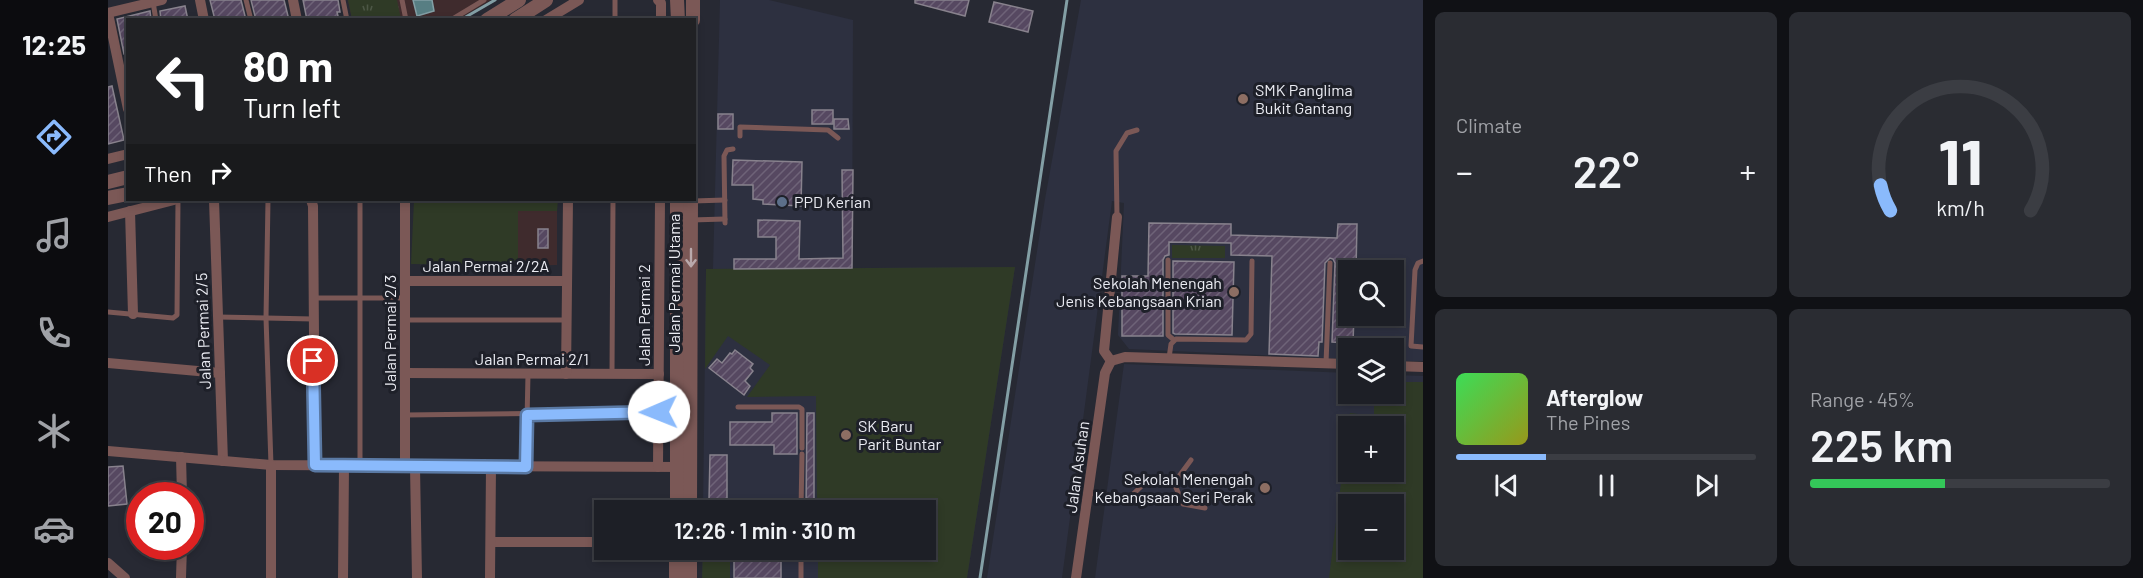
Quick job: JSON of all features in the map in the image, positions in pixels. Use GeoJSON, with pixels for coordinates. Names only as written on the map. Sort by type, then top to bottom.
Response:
{"type":"FeatureCollection","features":[{"type":"Feature","properties":{"kind":"street"},"geometry":{"type":"LineString","coordinates":[[200,0],[204,18]]}},
{"type":"Feature","properties":{"kind":"street"},"geometry":{"type":"LineString","coordinates":[[293,0],[297,18]]}},
{"type":"Feature","properties":{"kind":"street"},"geometry":{"type":"LineString","coordinates":[[490,18],[519,0]]}},
{"type":"Feature","properties":{"kind":"street"},"geometry":{"type":"LineString","coordinates":[[517,18],[546,0]]}},
{"type":"Feature","properties":{"kind":"street"},"geometry":{"type":"LineString","coordinates":[[551,18],[579,0]]}},
{"type":"Feature","properties":{"kind":"street"},"geometry":{"type":"LineString","coordinates":[[658,0],[662,3],[661,18]]}},
{"type":"Feature","properties":{"kind":"street"},"geometry":{"type":"LineString","coordinates":[[677,0],[678,18]]}},
{"type":"Feature","properties":{"kind":"street"},"geometry":{"type":"LineString","coordinates":[[693,0],[693,18]]}},
{"type":"Feature","properties":{"kind":"street"},"geometry":{"type":"LineString","coordinates":[[126,99],[108,13],[157,1]]}},
{"type":"Feature","properties":{"kind":"street"},"geometry":{"type":"LineString","coordinates":[[108,159],[126,154]]}},
{"type":"Feature","properties":{"kind":"street"},"geometry":{"type":"LineString","coordinates":[[108,182],[126,178]]}},
{"type":"Feature","properties":{"kind":"street"},"geometry":{"type":"LineString","coordinates":[[108,198],[126,194]]}},
{"type":"Feature","properties":{"kind":"street"},"geometry":{"type":"LineString","coordinates":[[108,217],[172,201]]}},
{"type":"Feature","properties":{"kind":"street","name":"Jalan Permai 2/5"},"geometry":{"type":"LineString","coordinates":[[214,201],[223,461]]}},
{"type":"Feature","properties":{"kind":"street"},"geometry":{"type":"LineString","coordinates":[[311,201],[315,465]]}},
{"type":"Feature","properties":{"kind":"street","name":"Jalan Permai 2/3"},"geometry":{"type":"LineString","coordinates":[[405,201],[405,415],[417,578]]}},
{"type":"Feature","properties":{"kind":"street"},"geometry":{"type":"LineString","coordinates":[[566,374],[568,201]]}},
{"type":"Feature","properties":{"kind":"street","name":"Jalan Permai 2"},"geometry":{"type":"LineString","coordinates":[[658,467],[660,201]]}},
{"type":"Feature","properties":{"kind":"street","name":"Jalan Permai Utama"},"geometry":{"type":"LineString","coordinates":[[678,500],[683,467],[691,220],[687,201]]}},
{"type":"Feature","properties":{"kind":"street","name":"Jalan Permai Utama"},"geometry":{"type":"LineString","coordinates":[[687,201],[683,467],[688,500]]}},
{"type":"Feature","properties":{"kind":"street"},"geometry":{"type":"LineString","coordinates":[[130,211],[132,314]]}},
{"type":"Feature","properties":{"kind":"street"},"geometry":{"type":"LineString","coordinates":[[1117,217],[1104,351],[1111,361],[1125,357],[1338,364]]}},
{"type":"Feature","properties":{"kind":"street","name":"Jalan Permai 2/2A"},"geometry":{"type":"LineString","coordinates":[[405,281],[567,280]]}},
{"type":"Feature","properties":{"kind":"street","name":"Jalan Asuhan"},"geometry":{"type":"LineString","coordinates":[[1076,578],[1105,373],[1111,361]]}},
{"type":"Feature","properties":{"kind":"street"},"geometry":{"type":"LineString","coordinates":[[108,363],[220,373]]}},
{"type":"Feature","properties":{"kind":"street"},"geometry":{"type":"LineString","coordinates":[[1404,366],[1423,367]]}},
{"type":"Feature","properties":{"kind":"street","name":"Jalan Permai 2/1"},"geometry":{"type":"LineString","coordinates":[[405,373],[659,374]]}},
{"type":"Feature","properties":{"kind":"street"},"geometry":{"type":"LineString","coordinates":[[108,451],[271,465],[683,467]]}},
{"type":"Feature","properties":{"kind":"street"},"geometry":{"type":"LineString","coordinates":[[181,457],[182,482]]}},
{"type":"Feature","properties":{"kind":"street"},"geometry":{"type":"LineString","coordinates":[[271,465],[271,578]]}},
{"type":"Feature","properties":{"kind":"street"},"geometry":{"type":"LineString","coordinates":[[343,578],[344,466]]}},
{"type":"Feature","properties":{"kind":"street"},"geometry":{"type":"LineString","coordinates":[[490,578],[491,467]]}},
{"type":"Feature","properties":{"kind":"street"},"geometry":{"type":"LineString","coordinates":[[491,542],[594,542]]}},
{"type":"Feature","properties":{"kind":"street"},"geometry":{"type":"LineString","coordinates":[[181,578],[182,560]]}},
{"type":"Feature","properties":{"kind":"street"},"geometry":{"type":"LineString","coordinates":[[676,560],[676,578]]}},
{"type":"Feature","properties":{"kind":"street"},"geometry":{"type":"LineString","coordinates":[[690,560],[690,578]]}},
{"type":"Feature","properties":{"kind":"street"},"geometry":{"type":"LineString","coordinates":[[108,563],[125,578]]}},
{"type":"Feature","properties":{"kind":"lane"},"geometry":{"type":"LineString","coordinates":[[246,0],[250,18]]}},
{"type":"Feature","properties":{"kind":"lane"},"geometry":{"type":"LineString","coordinates":[[343,0],[347,18]]}},
{"type":"Feature","properties":{"kind":"lane"},"geometry":{"type":"LineString","coordinates":[[402,0],[406,18]]}},
{"type":"Feature","properties":{"kind":"lane"},"geometry":{"type":"LineString","coordinates":[[461,17],[484,0]]}},
{"type":"Feature","properties":{"kind":"lane"},"geometry":{"type":"LineString","coordinates":[[615,0],[615,18]]}},
{"type":"Feature","properties":{"kind":"lane"},"geometry":{"type":"LineString","coordinates":[[156,18],[157,1]]}},
{"type":"Feature","properties":{"kind":"lane"},"geometry":{"type":"LineString","coordinates":[[740,136],[740,127],[828,130],[838,138]]}},
{"type":"Feature","properties":{"kind":"lane"},"geometry":{"type":"LineString","coordinates":[[1117,217],[1116,151],[1127,133],[1137,130]]}},
{"type":"Feature","properties":{"kind":"lane"},"geometry":{"type":"LineString","coordinates":[[691,220],[725,221],[724,156],[727,150],[733,148]]}},
{"type":"Feature","properties":{"kind":"lane"},"geometry":{"type":"LineString","coordinates":[[696,200],[725,200]]}},
{"type":"Feature","properties":{"kind":"lane"},"geometry":{"type":"LineString","coordinates":[[108,312],[173,318],[178,313],[176,201]]}},
{"type":"Feature","properties":{"kind":"lane"},"geometry":{"type":"LineString","coordinates":[[268,201],[266,318],[271,465]]}},
{"type":"Feature","properties":{"kind":"lane"},"geometry":{"type":"LineString","coordinates":[[360,201],[360,466]]}},
{"type":"Feature","properties":{"kind":"lane"},"geometry":{"type":"LineString","coordinates":[[612,374],[613,201]]}},
{"type":"Feature","properties":{"kind":"lane"},"geometry":{"type":"LineString","coordinates":[[1168,260],[1168,335],[1173,340],[1246,340],[1249,338],[1251,334],[1252,261]]}},
{"type":"Feature","properties":{"kind":"lane"},"geometry":{"type":"LineString","coordinates":[[1423,261],[1418,263],[1415,270],[1411,346],[1423,347]]}},
{"type":"Feature","properties":{"kind":"lane"},"geometry":{"type":"LineString","coordinates":[[1326,363],[1330,263]]}},
{"type":"Feature","properties":{"kind":"lane"},"geometry":{"type":"LineString","coordinates":[[313,298],[405,298]]}},
{"type":"Feature","properties":{"kind":"lane"},"geometry":{"type":"LineString","coordinates":[[218,317],[313,319]]}},
{"type":"Feature","properties":{"kind":"lane"},"geometry":{"type":"LineString","coordinates":[[405,320],[567,320]]}},
{"type":"Feature","properties":{"kind":"lane"},"geometry":{"type":"LineString","coordinates":[[1169,358],[1173,340]]}},
{"type":"Feature","properties":{"kind":"lane"},"geometry":{"type":"LineString","coordinates":[[526,467],[528,374]]}},
{"type":"Feature","properties":{"kind":"lane"},"geometry":{"type":"LineString","coordinates":[[738,407],[799,406],[802,414],[801,500]]}},
{"type":"Feature","properties":{"kind":"lane"},"geometry":{"type":"LineString","coordinates":[[405,415],[659,412]]}},
{"type":"Feature","properties":{"kind":"lane"},"geometry":{"type":"LineString","coordinates":[[1174,483],[1191,460]]}},
{"type":"Feature","properties":{"kind":"lane"},"geometry":{"type":"LineString","coordinates":[[1088,493],[1130,497],[1148,480],[1174,483]]}},
{"type":"Feature","properties":{"kind":"lane"},"geometry":{"type":"LineString","coordinates":[[1174,483],[1183,504],[1205,508]]}},
{"type":"Feature","properties":{"kind":"lane"},"geometry":{"type":"LineString","coordinates":[[801,560],[801,578]]}},
{"type":"Feature","properties":{"kind":"shaded area"},"geometry":{"type":"Polygon","coordinates":[[[348,0],[491,0],[461,18],[352,18],[348,0]]]}},
{"type":"Feature","properties":{"kind":"shaded area"},"geometry":{"type":"Polygon","coordinates":[[[413,0],[432,0],[434,11],[417,16],[413,0]]]}},
{"type":"Feature","properties":{"kind":"shaded area","name":"SK Baru Parit Buntar"},"geometry":{"type":"Polygon","coordinates":[[[720,0],[769,0],[853,20],[852,268],[1015,267],[967,578],[702,578],[703,560],[936,560],[936,500],[703,500],[706,269],[713,269],[720,0]]]}},
{"type":"Feature","properties":{"kind":"shaded area"},"geometry":{"type":"Polygon","coordinates":[[[1081,0],[1423,0],[1423,361],[1404,361],[1404,338],[1338,338],[1338,359],[1129,349],[1118,335],[1124,203],[1112,201],[1062,578],[987,578],[1045,199],[1081,0]]]}},
{"type":"Feature","properties":{"kind":"shaded area"},"geometry":{"type":"Polygon","coordinates":[[[518,211],[557,211],[557,265],[518,266],[518,211]]]}},
{"type":"Feature","properties":{"kind":"shaded area","name":"Sekolah Menengah Kebangsaan Seri Perak"},"geometry":{"type":"Polygon","coordinates":[[[1124,364],[1338,373],[1338,404],[1404,404],[1404,375],[1423,376],[1423,578],[1095,578],[1124,364]]]}},
{"type":"Feature","properties":{"kind":"green space"},"geometry":{"type":"Polygon","coordinates":[[[348,0],[397,0],[401,18],[352,18],[348,0]]]}},
{"type":"Feature","properties":{"kind":"green space"},"geometry":{"type":"Polygon","coordinates":[[[414,201],[558,201],[557,211],[518,211],[518,266],[411,264],[414,201]]]}},
{"type":"Feature","properties":{"kind":"green space"},"geometry":{"type":"Polygon","coordinates":[[[1172,245],[1225,246],[1225,258],[1172,258],[1172,245]]]}},
{"type":"Feature","properties":{"kind":"green space","name":"SK Baru Parit Buntar"},"geometry":{"type":"Polygon","coordinates":[[[1015,267],[967,578],[818,578],[818,560],[936,560],[936,500],[817,500],[816,396],[747,397],[770,365],[728,336],[705,369],[706,269],[1015,267]]]}},
{"type":"Feature","properties":{"kind":"green space"},"geometry":{"type":"Polygon","coordinates":[[[1404,382],[1423,382],[1423,578],[1329,578],[1338,506],[1338,560],[1404,560],[1404,494],[1340,494],[1341,482],[1404,482],[1404,416],[1374,416],[1374,404],[1404,404],[1404,382]]]}},
{"type":"Feature","properties":{"kind":"green space"},"geometry":{"type":"Polygon","coordinates":[[[1350,413],[1374,416],[1350,416],[1350,413]]]}},
{"type":"Feature","properties":{"kind":"green space"},"geometry":{"type":"Polygon","coordinates":[[[703,560],[730,560],[730,578],[702,578],[703,560]]]}},
{"type":"Feature","properties":{"kind":"building"},"geometry":{"type":"Polygon","coordinates":[[[210,0],[241,0],[246,18],[214,18],[210,0]]]}},
{"type":"Feature","properties":{"kind":"building"},"geometry":{"type":"Polygon","coordinates":[[[251,0],[284,0],[288,18],[256,18],[251,0]]]}},
{"type":"Feature","properties":{"kind":"building"},"geometry":{"type":"Polygon","coordinates":[[[303,0],[338,0],[338,18],[307,18],[303,0]]]}},
{"type":"Feature","properties":{"kind":"building"},"geometry":{"type":"Polygon","coordinates":[[[915,0],[969,0],[965,16],[915,3],[915,0]]]}},
{"type":"Feature","properties":{"kind":"building"},"geometry":{"type":"Polygon","coordinates":[[[994,2],[1033,11],[1028,32],[989,22],[994,2]]]}},
{"type":"Feature","properties":{"kind":"building"},"geometry":{"type":"Polygon","coordinates":[[[185,6],[188,18],[161,18],[160,11],[185,6]]]}},
{"type":"Feature","properties":{"kind":"building"},"geometry":{"type":"Polygon","coordinates":[[[150,11],[151,18],[126,18],[126,54],[124,54],[117,19],[150,11]]]}},
{"type":"Feature","properties":{"kind":"building"},"geometry":{"type":"Polygon","coordinates":[[[112,86],[124,140],[108,144],[108,87],[112,86]]]}},
{"type":"Feature","properties":{"kind":"building"},"geometry":{"type":"Polygon","coordinates":[[[812,110],[833,110],[833,124],[812,124],[812,110]]]}},
{"type":"Feature","properties":{"kind":"building"},"geometry":{"type":"Polygon","coordinates":[[[718,114],[733,114],[733,129],[718,129],[718,114]]]}},
{"type":"Feature","properties":{"kind":"building"},"geometry":{"type":"Polygon","coordinates":[[[834,119],[848,119],[849,129],[834,129],[834,119]]]}},
{"type":"Feature","properties":{"kind":"building","name":"PPD Kerian"},"geometry":{"type":"Polygon","coordinates":[[[733,160],[802,162],[801,206],[763,204],[763,200],[753,199],[753,185],[732,185],[733,160]]]}},
{"type":"Feature","properties":{"kind":"building"},"geometry":{"type":"Polygon","coordinates":[[[842,170],[853,170],[852,268],[734,269],[734,259],[776,259],[776,237],[758,237],[758,220],[800,221],[799,259],[843,258],[842,170]]]}},
{"type":"Feature","properties":{"kind":"building"},"geometry":{"type":"Polygon","coordinates":[[[1149,223],[1231,224],[1231,235],[1337,238],[1338,224],[1357,224],[1356,260],[1338,260],[1338,326],[1354,326],[1353,338],[1338,338],[1338,342],[1332,342],[1335,263],[1330,258],[1325,263],[1322,342],[1319,342],[1318,356],[1269,354],[1272,256],[1231,255],[1231,243],[1169,242],[1169,255],[1163,260],[1163,336],[1122,336],[1122,276],[1148,276],[1149,223]]]}},
{"type":"Feature","properties":{"kind":"building"},"geometry":{"type":"Polygon","coordinates":[[[538,229],[548,229],[548,248],[538,248],[538,229]]]}},
{"type":"Feature","properties":{"kind":"building"},"geometry":{"type":"Polygon","coordinates":[[[1173,261],[1234,262],[1232,335],[1173,333],[1173,261]]]}},
{"type":"Feature","properties":{"kind":"building"},"geometry":{"type":"Polygon","coordinates":[[[735,350],[753,364],[750,368],[753,371],[745,381],[750,386],[744,395],[709,368],[717,359],[722,363],[735,350]]]}},
{"type":"Feature","properties":{"kind":"building"},"geometry":{"type":"Polygon","coordinates":[[[772,413],[797,413],[797,454],[774,454],[774,445],[730,445],[730,422],[772,422],[772,413]]]}},
{"type":"Feature","properties":{"kind":"building"},"geometry":{"type":"Polygon","coordinates":[[[807,413],[814,413],[814,500],[806,500],[807,413]]]}},
{"type":"Feature","properties":{"kind":"building"},"geometry":{"type":"Polygon","coordinates":[[[710,455],[727,455],[727,500],[709,500],[710,455]]]}},
{"type":"Feature","properties":{"kind":"building"},"geometry":{"type":"Polygon","coordinates":[[[123,466],[126,504],[108,506],[108,467],[123,466]]]}},
{"type":"Feature","properties":{"kind":"building"},"geometry":{"type":"Polygon","coordinates":[[[734,560],[781,560],[781,578],[734,578],[734,560]]]}},
{"type":"Feature","properties":{"kind":"waterway"},"geometry":{"type":"LineString","coordinates":[[464,18],[495,0]]}},
{"type":"Feature","properties":{"kind":"waterway"},"geometry":{"type":"LineString","coordinates":[[980,578],[1067,0]]}},
{"type":"Feature","properties":{"kind":"place","name":"SMK Panglima Bukit Gantang"},"geometry":{"type":"Point","coordinates":[1243,99]}},
{"type":"Feature","properties":{"kind":"place","name":"PPD Kerian"},"geometry":{"type":"Point","coordinates":[782,202]}},
{"type":"Feature","properties":{"kind":"place","name":"Sekolah Menengah Jenis Kebangsaan Krian"},"geometry":{"type":"Point","coordinates":[1234,292]}},
{"type":"Feature","properties":{"kind":"place","name":"SK Baru Parit Buntar"},"geometry":{"type":"Point","coordinates":[846,435]}},
{"type":"Feature","properties":{"kind":"place","name":"Sekolah Menengah Kebangsaan Seri Perak"},"geometry":{"type":"Point","coordinates":[1265,488]}},
{"type":"Feature","properties":{"kind":"route"},"geometry":{"type":"LineString","coordinates":[[313,361],[315,465],[526,467],[527,415],[659,412]]}}]}
